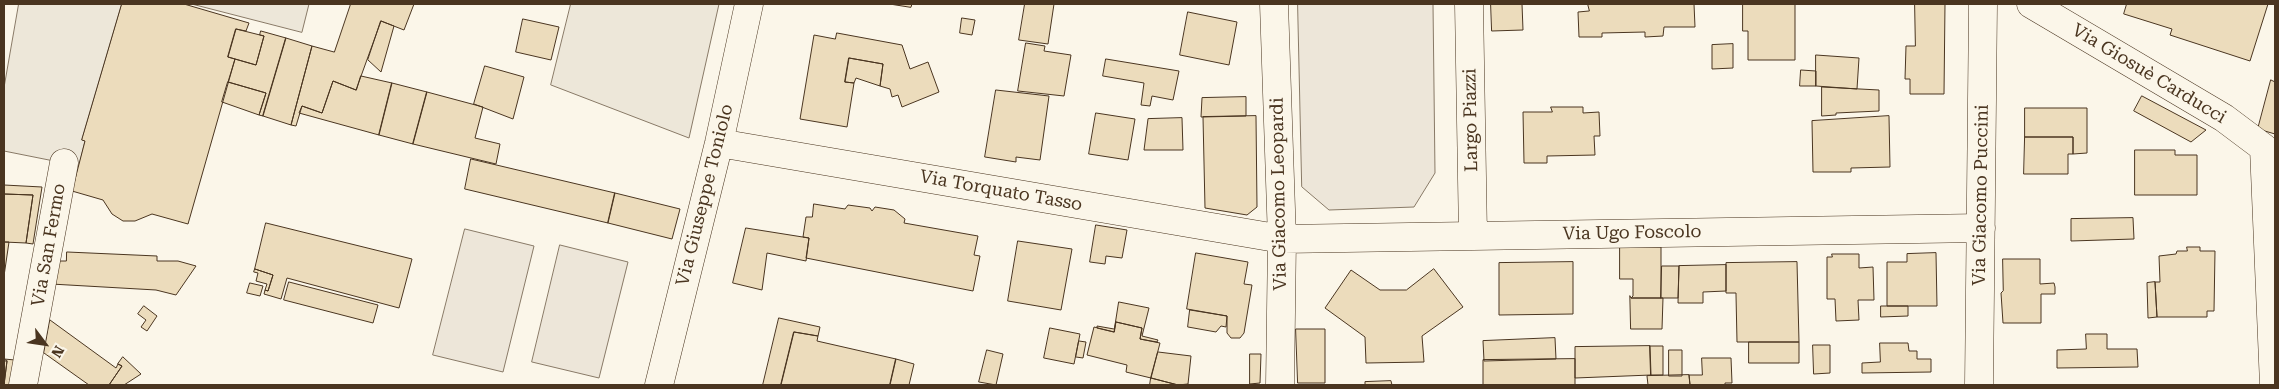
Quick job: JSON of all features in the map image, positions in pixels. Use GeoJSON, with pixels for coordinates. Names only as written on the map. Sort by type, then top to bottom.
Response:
{"type":"FeatureCollection","features":[{"type":"Feature","properties":{"kind":"street","name":"Via Giuseppe Toniolo"},"geometry":{"type":"LineString","coordinates":[[659,385],[719,143],[749,4]]}},
{"type":"Feature","properties":{"kind":"street","name":"Via Giacomo Leopardi"},"geometry":{"type":"LineString","coordinates":[[1274,4],[1282,239],[1280,385]]}},
{"type":"Feature","properties":{"kind":"street","name":"Largo Piazzi"},"geometry":{"type":"LineString","coordinates":[[1469,4],[1473,236]]}},
{"type":"Feature","properties":{"kind":"street","name":"Via Giacomo Puccini"},"geometry":{"type":"LineString","coordinates":[[1979,385],[1983,4]]}},
{"type":"Feature","properties":{"kind":"street","name":"Via Giosuè Carducci"},"geometry":{"type":"LineString","coordinates":[[2030,4],[2224,118],[2264,148],[2274,385]]}},
{"type":"Feature","properties":{"kind":"street","name":"Via Torquato Tasso"},"geometry":{"type":"LineString","coordinates":[[719,143],[1282,239]]}},
{"type":"Feature","properties":{"kind":"street","name":"Via San Fermo"},"geometry":{"type":"LineString","coordinates":[[23,385],[64,164]]}},
{"type":"Feature","properties":{"kind":"street","name":"Via Ugo Foscolo"},"geometry":{"type":"LineString","coordinates":[[1282,239],[1981,228]]}},
{"type":"Feature","properties":{"kind":"shaded area"},"geometry":{"type":"Polygon","coordinates":[[[19,4],[122,4],[82,140],[85,141],[79,166],[4,151],[4,88],[19,4]]]}},
{"type":"Feature","properties":{"kind":"shaded area"},"geometry":{"type":"Polygon","coordinates":[[[192,4],[309,4],[302,32],[192,4]]]}},
{"type":"Feature","properties":{"kind":"shaded area"},"geometry":{"type":"Polygon","coordinates":[[[571,4],[719,4],[689,138],[551,85],[571,4]]]}},
{"type":"Feature","properties":{"kind":"shaded area"},"geometry":{"type":"Polygon","coordinates":[[[1298,4],[1433,4],[1435,173],[1414,207],[1329,210],[1302,187],[1298,4]]]}},
{"type":"Feature","properties":{"kind":"shaded area"},"geometry":{"type":"Polygon","coordinates":[[[465,229],[534,246],[503,372],[433,355],[465,229]]]}},
{"type":"Feature","properties":{"kind":"shaded area"},"geometry":{"type":"Polygon","coordinates":[[[560,245],[628,262],[599,378],[532,362],[560,245]]]}},
{"type":"Feature","properties":{"kind":"building"},"geometry":{"type":"Polygon","coordinates":[[[122,4],[184,4],[249,23],[246,31],[236,29],[228,57],[235,59],[188,224],[152,214],[135,221],[123,221],[112,214],[103,200],[72,191],[85,141],[82,140],[122,4]]]}},
{"type":"Feature","properties":{"kind":"building"},"geometry":{"type":"Polygon","coordinates":[[[351,4],[414,4],[404,30],[381,21],[356,90],[333,81],[322,113],[302,106],[296,126],[291,125],[312,46],[334,52],[351,4]]]}},
{"type":"Feature","properties":{"kind":"building"},"geometry":{"type":"Polygon","coordinates":[[[890,4],[912,4],[911,7],[890,4]]]}},
{"type":"Feature","properties":{"kind":"building"},"geometry":{"type":"Polygon","coordinates":[[[1025,4],[1054,4],[1048,44],[1019,40],[1025,4]]]}},
{"type":"Feature","properties":{"kind":"building"},"geometry":{"type":"Polygon","coordinates":[[[1491,4],[1522,4],[1523,30],[1492,31],[1491,4]]]}},
{"type":"Feature","properties":{"kind":"building"},"geometry":{"type":"Polygon","coordinates":[[[1588,4],[1694,4],[1695,27],[1664,27],[1663,36],[1645,37],[1645,32],[1602,33],[1602,37],[1579,37],[1578,12],[1589,11],[1588,4]]]}},
{"type":"Feature","properties":{"kind":"building"},"geometry":{"type":"Polygon","coordinates":[[[1743,4],[1795,4],[1795,60],[1748,60],[1748,31],[1743,31],[1743,4]]]}},
{"type":"Feature","properties":{"kind":"building"},"geometry":{"type":"Polygon","coordinates":[[[1915,4],[1945,4],[1944,94],[1910,94],[1910,79],[1905,79],[1906,46],[1915,46],[1915,4]]]}},
{"type":"Feature","properties":{"kind":"building"},"geometry":{"type":"Polygon","coordinates":[[[2127,4],[2268,4],[2250,61],[2170,35],[2172,29],[2124,14],[2127,4]]]}},
{"type":"Feature","properties":{"kind":"building"},"geometry":{"type":"Polygon","coordinates":[[[1188,12],[1237,22],[1229,65],[1180,55],[1188,12]]]}},
{"type":"Feature","properties":{"kind":"building"},"geometry":{"type":"Polygon","coordinates":[[[962,18],[975,20],[972,35],[960,33],[962,18]]]}},
{"type":"Feature","properties":{"kind":"building"},"geometry":{"type":"Polygon","coordinates":[[[523,19],[559,27],[551,60],[516,52],[523,19]]]}},
{"type":"Feature","properties":{"kind":"building"},"geometry":{"type":"Polygon","coordinates":[[[381,21],[394,26],[381,72],[368,60],[381,21]]]}},
{"type":"Feature","properties":{"kind":"building"},"geometry":{"type":"Polygon","coordinates":[[[236,29],[264,36],[256,65],[228,57],[236,29]]]}},
{"type":"Feature","properties":{"kind":"building"},"geometry":{"type":"Polygon","coordinates":[[[261,31],[286,38],[263,116],[259,115],[266,93],[228,82],[235,59],[256,65],[264,36],[260,35],[261,31]]]}},
{"type":"Feature","properties":{"kind":"building"},"geometry":{"type":"Polygon","coordinates":[[[837,33],[902,45],[910,69],[928,62],[939,92],[902,107],[898,95],[892,97],[890,89],[880,86],[883,64],[849,58],[845,82],[854,83],[847,127],[800,119],[814,35],[835,39],[837,33]]]}},
{"type":"Feature","properties":{"kind":"building"},"geometry":{"type":"Polygon","coordinates":[[[286,38],[312,46],[291,125],[263,116],[286,38]]]}},
{"type":"Feature","properties":{"kind":"building"},"geometry":{"type":"Polygon","coordinates":[[[1026,43],[1045,46],[1044,51],[1071,55],[1064,96],[1018,91],[1026,43]]]}},
{"type":"Feature","properties":{"kind":"building"},"geometry":{"type":"Polygon","coordinates":[[[1733,44],[1733,68],[1712,69],[1712,45],[1733,44]]]}},
{"type":"Feature","properties":{"kind":"building"},"geometry":{"type":"Polygon","coordinates":[[[1816,55],[1859,58],[1857,89],[1816,86],[1816,55]]]}},
{"type":"Feature","properties":{"kind":"building"},"geometry":{"type":"Polygon","coordinates":[[[849,58],[883,64],[880,86],[856,78],[854,83],[845,82],[849,58]]]}},
{"type":"Feature","properties":{"kind":"building"},"geometry":{"type":"Polygon","coordinates":[[[1106,59],[1179,71],[1173,100],[1152,96],[1150,106],[1141,105],[1144,83],[1103,76],[1106,59]]]}},
{"type":"Feature","properties":{"kind":"building"},"geometry":{"type":"Polygon","coordinates":[[[485,66],[524,77],[513,119],[474,104],[485,66]]]}},
{"type":"Feature","properties":{"kind":"building"},"geometry":{"type":"Polygon","coordinates":[[[1801,70],[1816,71],[1816,86],[1800,86],[1801,70]]]}},
{"type":"Feature","properties":{"kind":"building"},"geometry":{"type":"Polygon","coordinates":[[[361,76],[392,83],[379,135],[299,113],[302,106],[322,113],[333,81],[356,90],[361,76]]]}},
{"type":"Feature","properties":{"kind":"building"},"geometry":{"type":"Polygon","coordinates":[[[2271,80],[2275,82],[2275,134],[2258,129],[2271,80]]]}},
{"type":"Feature","properties":{"kind":"building"},"geometry":{"type":"Polygon","coordinates":[[[228,82],[266,93],[259,115],[222,102],[228,82]]]}},
{"type":"Feature","properties":{"kind":"building"},"geometry":{"type":"Polygon","coordinates":[[[392,83],[427,92],[413,144],[379,135],[392,83]]]}},
{"type":"Feature","properties":{"kind":"building"},"geometry":{"type":"Polygon","coordinates":[[[1822,87],[1879,90],[1879,111],[1836,113],[1836,115],[1822,116],[1822,87]]]}},
{"type":"Feature","properties":{"kind":"building"},"geometry":{"type":"Polygon","coordinates":[[[996,90],[1049,96],[1040,160],[1016,157],[1016,162],[985,157],[996,90]]]}},
{"type":"Feature","properties":{"kind":"building"},"geometry":{"type":"Polygon","coordinates":[[[427,92],[483,107],[475,138],[500,144],[496,164],[413,144],[427,92]]]}},
{"type":"Feature","properties":{"kind":"building"},"geometry":{"type":"Polygon","coordinates":[[[2142,96],[2206,130],[2191,142],[2134,111],[2142,96]]]}},
{"type":"Feature","properties":{"kind":"building"},"geometry":{"type":"Polygon","coordinates":[[[1246,97],[1246,116],[1201,117],[1202,98],[1246,97]]]}},
{"type":"Feature","properties":{"kind":"building"},"geometry":{"type":"Polygon","coordinates":[[[1551,107],[1583,107],[1583,113],[1599,112],[1600,136],[1594,136],[1595,155],[1547,156],[1547,163],[1524,163],[1523,112],[1552,112],[1551,107]]]}},
{"type":"Feature","properties":{"kind":"building"},"geometry":{"type":"Polygon","coordinates":[[[2025,108],[2087,108],[2087,153],[2073,154],[2073,137],[2025,137],[2025,108]]]}},
{"type":"Feature","properties":{"kind":"building"},"geometry":{"type":"Polygon","coordinates":[[[1096,113],[1135,119],[1128,160],[1089,154],[1096,113]]]}},
{"type":"Feature","properties":{"kind":"building"},"geometry":{"type":"Polygon","coordinates":[[[1256,116],[1257,207],[1247,215],[1205,208],[1203,117],[1256,116]]]}},
{"type":"Feature","properties":{"kind":"building"},"geometry":{"type":"Polygon","coordinates":[[[1889,116],[1890,167],[1851,168],[1851,172],[1813,172],[1812,121],[1889,116]]]}},
{"type":"Feature","properties":{"kind":"building"},"geometry":{"type":"Polygon","coordinates":[[[1182,118],[1183,150],[1144,150],[1148,119],[1182,118]]]}},
{"type":"Feature","properties":{"kind":"building"},"geometry":{"type":"Polygon","coordinates":[[[2025,137],[2073,137],[2073,154],[2068,154],[2068,174],[2024,174],[2025,137]]]}},
{"type":"Feature","properties":{"kind":"building"},"geometry":{"type":"Polygon","coordinates":[[[2135,150],[2175,150],[2175,155],[2197,155],[2197,195],[2135,195],[2135,150]]]}},
{"type":"Feature","properties":{"kind":"building"},"geometry":{"type":"Polygon","coordinates":[[[471,159],[615,193],[608,223],[465,189],[471,159]]]}},
{"type":"Feature","properties":{"kind":"building"},"geometry":{"type":"Polygon","coordinates":[[[4,185],[42,187],[33,244],[26,243],[33,195],[4,194],[4,185]]]}},
{"type":"Feature","properties":{"kind":"building"},"geometry":{"type":"Polygon","coordinates":[[[615,193],[680,209],[672,239],[608,223],[615,193]]]}},
{"type":"Feature","properties":{"kind":"building"},"geometry":{"type":"Polygon","coordinates":[[[4,194],[33,195],[26,243],[4,242],[4,194]]]}},
{"type":"Feature","properties":{"kind":"building"},"geometry":{"type":"Polygon","coordinates":[[[814,204],[845,209],[848,205],[870,208],[872,211],[875,207],[894,210],[905,219],[904,223],[978,236],[974,255],[980,256],[973,291],[806,258],[809,238],[803,237],[806,217],[812,217],[814,204]]]}},
{"type":"Feature","properties":{"kind":"building"},"geometry":{"type":"Polygon","coordinates":[[[2133,218],[2134,239],[2071,241],[2071,219],[2133,218]]]}},
{"type":"Feature","properties":{"kind":"building"},"geometry":{"type":"Polygon","coordinates":[[[266,223],[412,259],[399,308],[287,278],[281,299],[264,294],[265,290],[268,291],[273,275],[255,269],[266,223]]]}},
{"type":"Feature","properties":{"kind":"building"},"geometry":{"type":"Polygon","coordinates":[[[1096,225],[1127,230],[1122,258],[1106,256],[1105,264],[1090,262],[1096,225]]]}},
{"type":"Feature","properties":{"kind":"building"},"geometry":{"type":"Polygon","coordinates":[[[746,228],[809,238],[806,261],[767,253],[762,290],[733,283],[746,228]]]}},
{"type":"Feature","properties":{"kind":"building"},"geometry":{"type":"Polygon","coordinates":[[[1018,241],[1072,249],[1061,310],[1008,301],[1018,241]]]}},
{"type":"Feature","properties":{"kind":"building"},"geometry":{"type":"Polygon","coordinates":[[[4,242],[9,242],[4,276],[4,242]]]}},
{"type":"Feature","properties":{"kind":"building"},"geometry":{"type":"Polygon","coordinates":[[[1620,247],[1661,247],[1661,298],[1631,298],[1633,296],[1633,279],[1620,279],[1620,247]]]}},
{"type":"Feature","properties":{"kind":"building"},"geometry":{"type":"Polygon","coordinates":[[[2187,247],[2200,247],[2200,251],[2215,251],[2214,311],[2207,311],[2207,317],[2157,317],[2155,282],[2160,282],[2159,256],[2176,254],[2177,251],[2187,251],[2187,247]]]}},
{"type":"Feature","properties":{"kind":"building"},"geometry":{"type":"Polygon","coordinates":[[[67,252],[157,256],[157,261],[178,261],[196,266],[176,295],[156,290],[51,284],[54,261],[66,261],[67,252]]]}},
{"type":"Feature","properties":{"kind":"building"},"geometry":{"type":"Polygon","coordinates":[[[1196,253],[1248,262],[1244,284],[1252,285],[1244,333],[1240,338],[1231,338],[1227,333],[1227,316],[1187,309],[1196,253]]]}},
{"type":"Feature","properties":{"kind":"building"},"geometry":{"type":"Polygon","coordinates":[[[1936,253],[1937,306],[1887,306],[1887,262],[1907,262],[1907,254],[1936,253]]]}},
{"type":"Feature","properties":{"kind":"building"},"geometry":{"type":"Polygon","coordinates":[[[1832,254],[1859,254],[1859,268],[1873,267],[1874,300],[1858,300],[1859,320],[1836,321],[1835,299],[1827,299],[1827,257],[1832,257],[1832,254]]]}},
{"type":"Feature","properties":{"kind":"building"},"geometry":{"type":"Polygon","coordinates":[[[2003,259],[2040,259],[2040,284],[2054,283],[2055,287],[2055,294],[2041,294],[2041,323],[2003,323],[2001,293],[2003,291],[2003,259]]]}},
{"type":"Feature","properties":{"kind":"building"},"geometry":{"type":"Polygon","coordinates":[[[1573,262],[1573,314],[1499,315],[1499,263],[1573,262]]]}},
{"type":"Feature","properties":{"kind":"building"},"geometry":{"type":"Polygon","coordinates":[[[1797,262],[1799,342],[1737,342],[1736,293],[1726,293],[1726,263],[1797,262]]]}},
{"type":"Feature","properties":{"kind":"building"},"geometry":{"type":"Polygon","coordinates":[[[1726,265],[1726,291],[1703,292],[1703,303],[1678,303],[1679,266],[1726,265]]]}},
{"type":"Feature","properties":{"kind":"building"},"geometry":{"type":"Polygon","coordinates":[[[1662,266],[1679,266],[1678,298],[1661,298],[1662,266]]]}},
{"type":"Feature","properties":{"kind":"building"},"geometry":{"type":"Polygon","coordinates":[[[255,269],[273,275],[268,291],[265,290],[267,284],[256,281],[258,273],[254,272],[255,269]]]}},
{"type":"Feature","properties":{"kind":"building"},"geometry":{"type":"Polygon","coordinates":[[[1434,269],[1463,307],[1422,336],[1424,362],[1366,363],[1365,337],[1325,308],[1351,270],[1380,290],[1406,290],[1434,269]]]}},
{"type":"Feature","properties":{"kind":"building"},"geometry":{"type":"Polygon","coordinates":[[[289,282],[378,305],[373,323],[284,300],[289,282]]]}},
{"type":"Feature","properties":{"kind":"building"},"geometry":{"type":"Polygon","coordinates":[[[2155,282],[2157,317],[2148,318],[2147,283],[2155,282]]]}},
{"type":"Feature","properties":{"kind":"building"},"geometry":{"type":"Polygon","coordinates":[[[250,283],[263,286],[260,296],[247,293],[250,283]]]}},
{"type":"Feature","properties":{"kind":"building"},"geometry":{"type":"Polygon","coordinates":[[[1630,296],[1631,298],[1663,298],[1662,329],[1631,329],[1630,296]]]}},
{"type":"Feature","properties":{"kind":"building"},"geometry":{"type":"Polygon","coordinates":[[[1119,302],[1149,308],[1142,336],[1158,340],[1157,342],[1140,339],[1142,328],[1116,322],[1114,332],[1097,328],[1097,326],[1114,329],[1119,302]]]}},
{"type":"Feature","properties":{"kind":"building"},"geometry":{"type":"Polygon","coordinates":[[[144,306],[157,316],[147,331],[141,327],[146,320],[138,314],[144,306]]]}},
{"type":"Feature","properties":{"kind":"building"},"geometry":{"type":"Polygon","coordinates":[[[1881,306],[1908,306],[1908,316],[1881,317],[1881,306]]]}},
{"type":"Feature","properties":{"kind":"building"},"geometry":{"type":"Polygon","coordinates":[[[1190,310],[1227,316],[1226,327],[1221,326],[1216,332],[1188,327],[1190,310]]]}},
{"type":"Feature","properties":{"kind":"building"},"geometry":{"type":"Polygon","coordinates":[[[779,318],[820,327],[818,336],[794,332],[781,385],[763,385],[779,318]]]}},
{"type":"Feature","properties":{"kind":"building"},"geometry":{"type":"Polygon","coordinates":[[[50,320],[116,368],[118,364],[122,366],[109,385],[89,385],[44,353],[50,320]]]}},
{"type":"Feature","properties":{"kind":"building"},"geometry":{"type":"Polygon","coordinates":[[[1116,322],[1142,328],[1140,339],[1160,343],[1151,378],[1126,372],[1127,365],[1087,355],[1094,327],[1114,332],[1116,322]]]}},
{"type":"Feature","properties":{"kind":"building"},"geometry":{"type":"Polygon","coordinates":[[[1050,328],[1080,334],[1074,364],[1044,358],[1050,328]]]}},
{"type":"Feature","properties":{"kind":"building"},"geometry":{"type":"Polygon","coordinates":[[[1296,329],[1325,329],[1325,383],[1298,383],[1296,329]]]}},
{"type":"Feature","properties":{"kind":"building"},"geometry":{"type":"Polygon","coordinates":[[[794,332],[818,336],[817,341],[896,359],[890,385],[781,385],[794,332]]]}},
{"type":"Feature","properties":{"kind":"building"},"geometry":{"type":"Polygon","coordinates":[[[2086,334],[2107,334],[2107,349],[2137,349],[2138,367],[2057,368],[2057,350],[2086,349],[2086,334]]]}},
{"type":"Feature","properties":{"kind":"building"},"geometry":{"type":"Polygon","coordinates":[[[1555,338],[1556,359],[1484,361],[1483,341],[1555,338]]]}},
{"type":"Feature","properties":{"kind":"building"},"geometry":{"type":"Polygon","coordinates":[[[1079,341],[1086,342],[1083,358],[1076,357],[1079,341]]]}},
{"type":"Feature","properties":{"kind":"building"},"geometry":{"type":"Polygon","coordinates":[[[1749,342],[1799,342],[1799,363],[1749,363],[1749,342]]]}},
{"type":"Feature","properties":{"kind":"building"},"geometry":{"type":"Polygon","coordinates":[[[1880,343],[1908,343],[1909,351],[1917,351],[1917,359],[1931,359],[1931,372],[1862,373],[1862,363],[1880,362],[1880,343]]]}},
{"type":"Feature","properties":{"kind":"building"},"geometry":{"type":"Polygon","coordinates":[[[1813,345],[1830,345],[1830,373],[1814,374],[1813,345]]]}},
{"type":"Feature","properties":{"kind":"building"},"geometry":{"type":"Polygon","coordinates":[[[1650,346],[1663,346],[1663,375],[1651,375],[1650,346]]]}},
{"type":"Feature","properties":{"kind":"building"},"geometry":{"type":"Polygon","coordinates":[[[1650,346],[1651,375],[1575,378],[1575,347],[1650,346]]]}},
{"type":"Feature","properties":{"kind":"building"},"geometry":{"type":"Polygon","coordinates":[[[987,350],[1003,354],[996,385],[979,382],[987,350]]]}},
{"type":"Feature","properties":{"kind":"building"},"geometry":{"type":"Polygon","coordinates":[[[1669,350],[1682,350],[1682,376],[1669,376],[1669,350]]]}},
{"type":"Feature","properties":{"kind":"building"},"geometry":{"type":"Polygon","coordinates":[[[1158,352],[1191,356],[1188,384],[1178,385],[1151,378],[1158,352]]]}},
{"type":"Feature","properties":{"kind":"building"},"geometry":{"type":"Polygon","coordinates":[[[1250,354],[1261,354],[1260,383],[1250,384],[1250,354]]]}},
{"type":"Feature","properties":{"kind":"building"},"geometry":{"type":"Polygon","coordinates":[[[123,357],[141,374],[124,385],[109,385],[122,366],[118,364],[123,357]]]}},
{"type":"Feature","properties":{"kind":"building"},"geometry":{"type":"Polygon","coordinates":[[[1702,358],[1731,358],[1732,383],[1725,383],[1725,385],[1690,385],[1689,375],[1702,375],[1702,358]]]}},
{"type":"Feature","properties":{"kind":"building"},"geometry":{"type":"Polygon","coordinates":[[[4,359],[15,360],[11,385],[4,385],[7,361],[4,359]]]}},
{"type":"Feature","properties":{"kind":"building"},"geometry":{"type":"Polygon","coordinates":[[[896,359],[914,364],[909,385],[890,385],[896,359]]]}},
{"type":"Feature","properties":{"kind":"building"},"geometry":{"type":"Polygon","coordinates":[[[1575,359],[1575,385],[1483,385],[1483,360],[1575,359]]]}},
{"type":"Feature","properties":{"kind":"building"},"geometry":{"type":"Polygon","coordinates":[[[4,361],[7,361],[4,385],[4,361]]]}},
{"type":"Feature","properties":{"kind":"building"},"geometry":{"type":"Polygon","coordinates":[[[1689,375],[1690,385],[1648,385],[1647,376],[1689,375]]]}},
{"type":"Feature","properties":{"kind":"building"},"geometry":{"type":"Polygon","coordinates":[[[1151,378],[1178,385],[1150,385],[1151,378]]]}},
{"type":"Feature","properties":{"kind":"building"},"geometry":{"type":"Polygon","coordinates":[[[1391,381],[1392,385],[1365,385],[1365,382],[1391,381]]]}}]}
